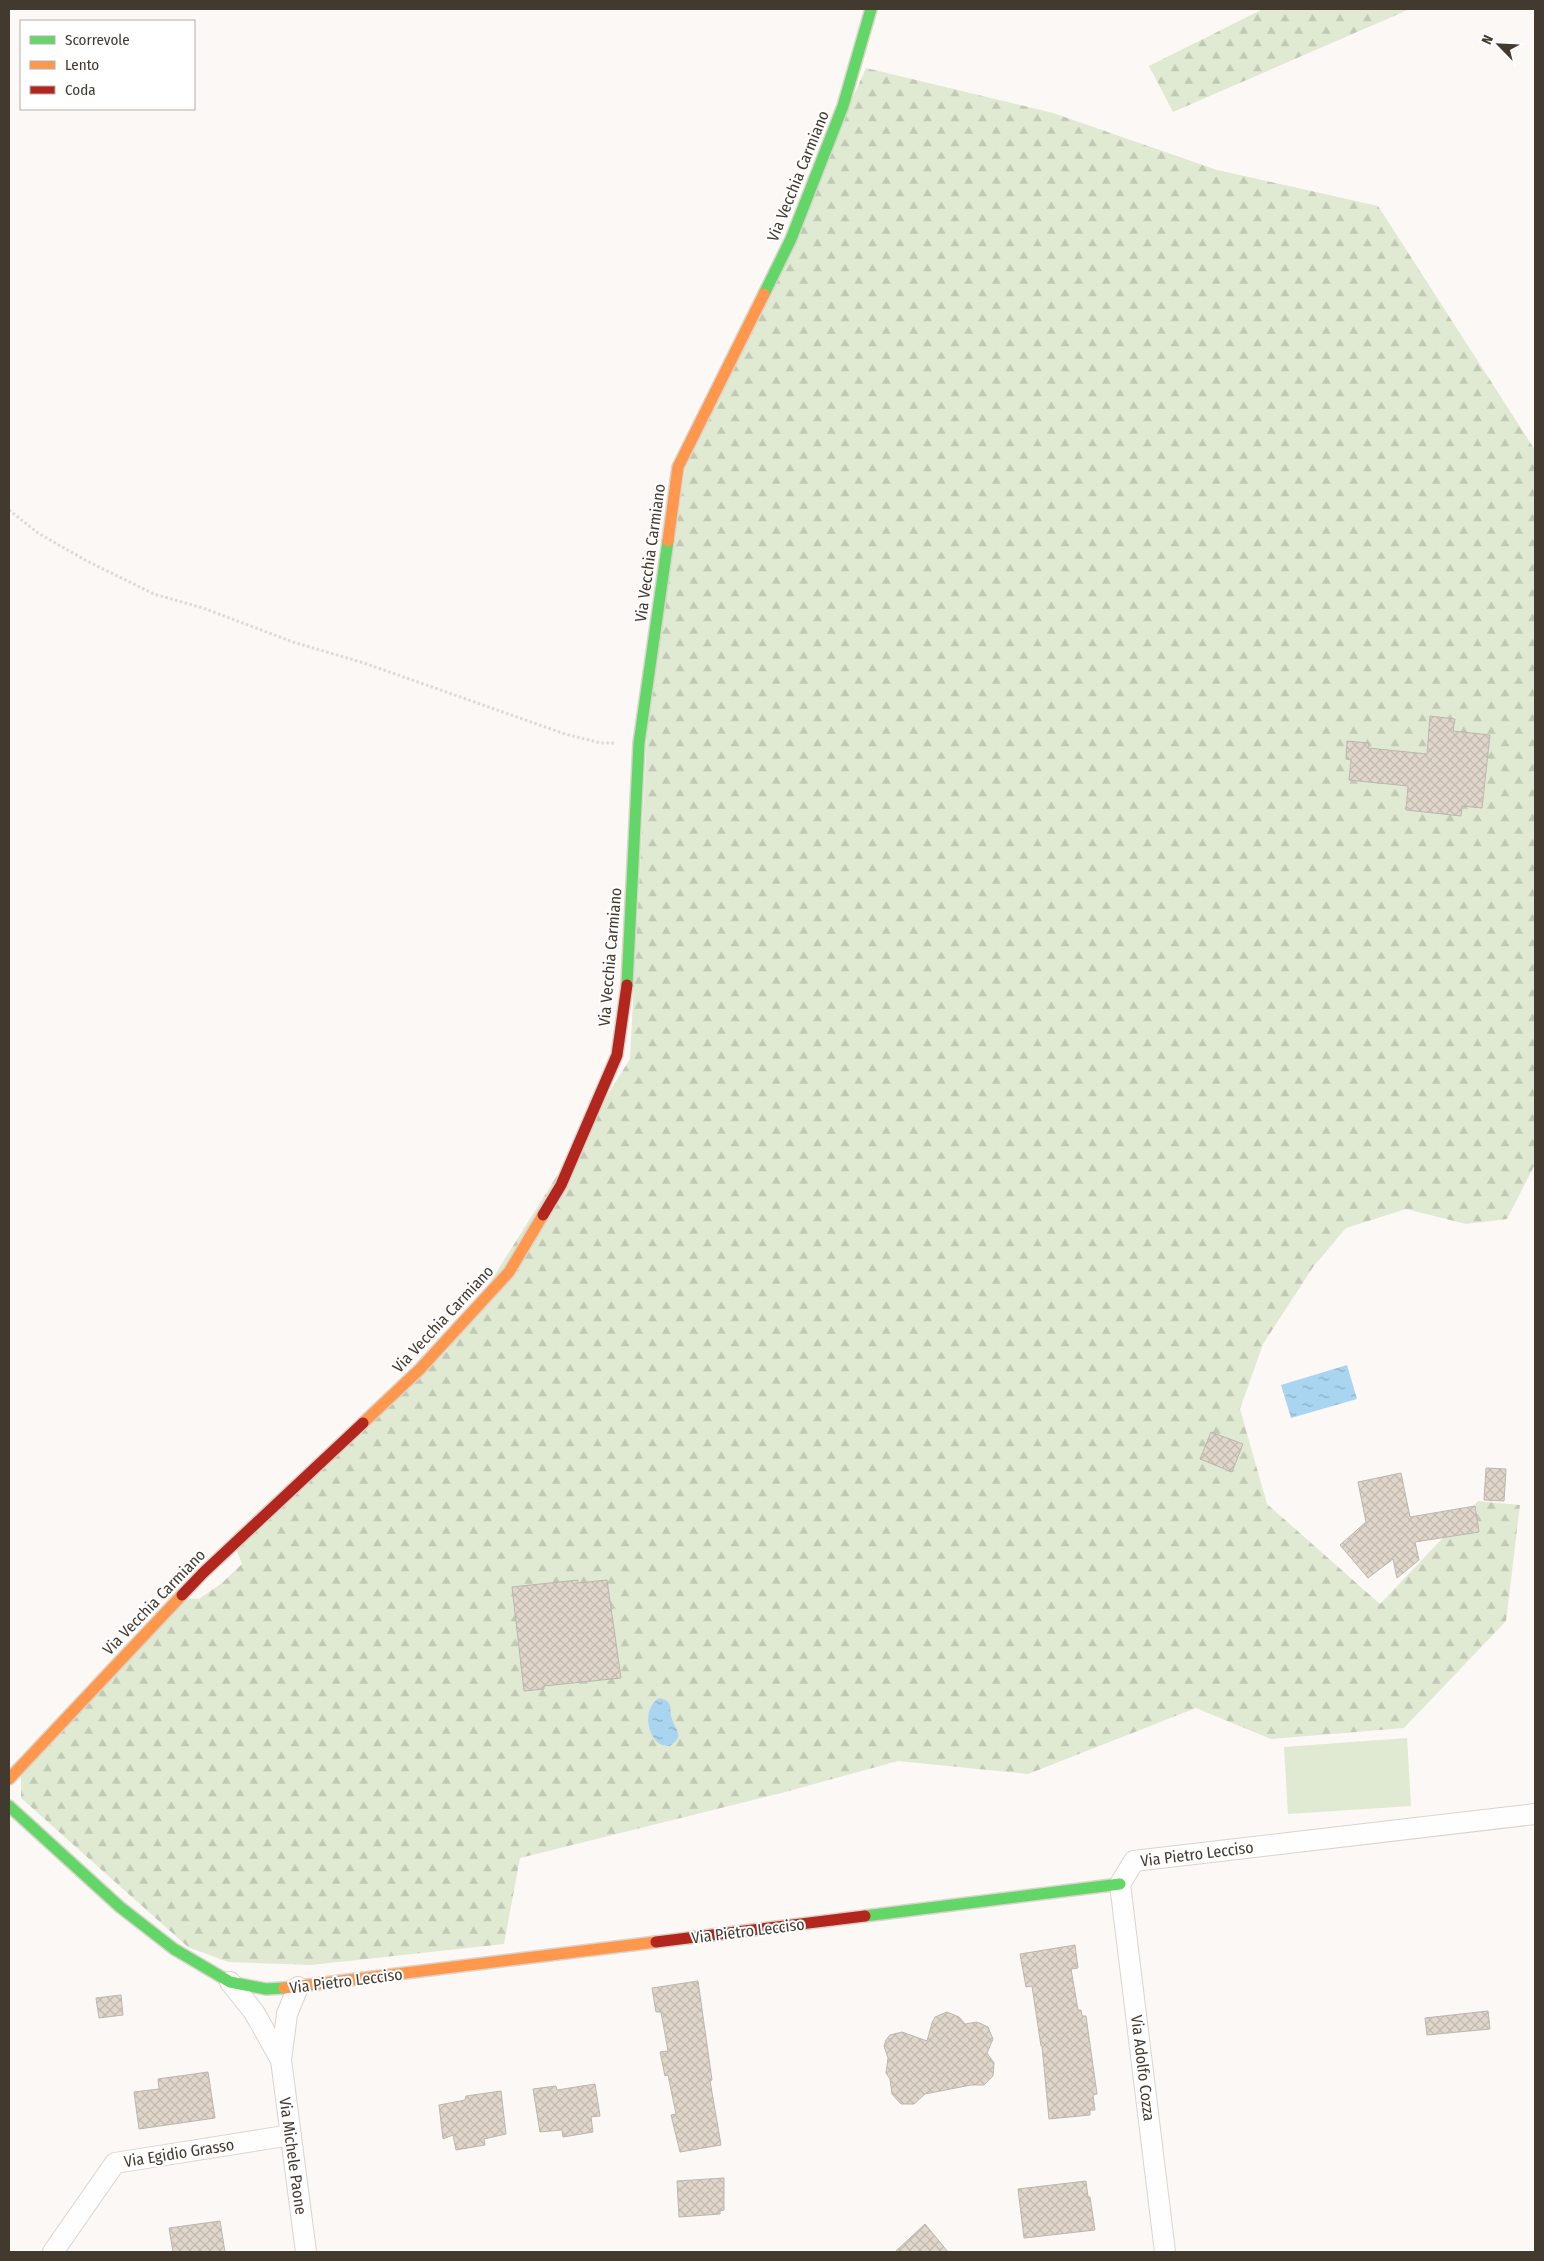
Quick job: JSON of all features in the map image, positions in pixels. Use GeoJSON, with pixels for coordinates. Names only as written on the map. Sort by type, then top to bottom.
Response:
{"type":"FeatureCollection","features":[{"type":"Feature","properties":{"kind":"street","name":"Via Vecchia Carmiano"},"geometry":{"type":"LineString","coordinates":[[9,1779],[203,1572],[420,1369],[509,1272],[561,1185],[617,1055],[627,988],[639,743],[678,467],[790,240],[843,106],[871,9]]}},
{"type":"Feature","properties":{"kind":"street","name":"Via Pietro Lecciso"},"geometry":{"type":"LineString","coordinates":[[9,1806],[120,1907],[174,1949],[230,1982],[266,1989],[298,1987],[1120,1884],[1134,1862],[1535,1814]]}},
{"type":"Feature","properties":{"kind":"street","name":"Via Adolfo Cozza"},"geometry":{"type":"LineString","coordinates":[[1120,1884],[1165,2252]]}},
{"type":"Feature","properties":{"kind":"street","name":"Via Michele Paone"},"geometry":{"type":"LineString","coordinates":[[230,1982],[254,2012],[281,2060]]}},
{"type":"Feature","properties":{"kind":"street","name":"Via Michele Paone"},"geometry":{"type":"LineString","coordinates":[[298,1987],[287,2014],[281,2060],[306,2252]]}},
{"type":"Feature","properties":{"kind":"street","name":"Via Egidio Grasso"},"geometry":{"type":"LineString","coordinates":[[53,2252],[115,2163],[291,2135]]}},
{"type":"Feature","properties":{"kind":"path"},"geometry":{"type":"LineString","coordinates":[[9,510],[38,533],[85,560],[154,594],[203,608],[293,642],[364,663],[566,734],[601,742],[639,743]]}},
{"type":"Feature","properties":{"kind":"green space"},"geometry":{"type":"Polygon","coordinates":[[[1263,9],[1410,9],[1173,112],[1149,66],[1263,9]]]}},
{"type":"Feature","properties":{"kind":"green space"},"geometry":{"type":"Polygon","coordinates":[[[866,68],[1053,113],[1217,170],[1378,206],[1535,450],[1535,1164],[1507,1219],[1466,1224],[1406,1209],[1346,1228],[1313,1267],[1263,1344],[1240,1409],[1267,1504],[1380,1604],[1478,1501],[1520,1505],[1506,1621],[1404,1728],[1271,1739],[1196,1708],[1028,1774],[898,1761],[785,1792],[520,1858],[504,1944],[311,1965],[228,1962],[188,1947],[21,1798],[21,1772],[186,1598],[199,1599],[222,1583],[242,1564],[236,1548],[447,1351],[630,1059],[647,735],[685,469],[866,68]]]}},
{"type":"Feature","properties":{"kind":"green space"},"geometry":{"type":"Polygon","coordinates":[[[1407,1738],[1411,1806],[1288,1814],[1284,1747],[1407,1738]]]}},
{"type":"Feature","properties":{"kind":"water"},"geometry":{"type":"Polygon","coordinates":[[[1347,1365],[1357,1399],[1291,1418],[1281,1385],[1347,1365]]]}},
{"type":"Feature","properties":{"kind":"water"},"geometry":{"type":"Polygon","coordinates":[[[660,1698],[668,1702],[678,1733],[677,1739],[670,1746],[662,1745],[656,1741],[651,1734],[649,1726],[650,1710],[660,1698]]]}},
{"type":"Feature","properties":{"kind":"building"},"geometry":{"type":"Polygon","coordinates":[[[1430,716],[1455,719],[1453,731],[1490,735],[1482,808],[1462,806],[1461,816],[1406,810],[1408,786],[1349,780],[1351,760],[1346,759],[1347,741],[1369,743],[1368,748],[1427,754],[1430,716]]]}},
{"type":"Feature","properties":{"kind":"building"},"geometry":{"type":"Polygon","coordinates":[[[1211,1432],[1243,1444],[1232,1472],[1200,1459],[1211,1432]]]}},
{"type":"Feature","properties":{"kind":"building"},"geometry":{"type":"Polygon","coordinates":[[[1486,1468],[1506,1469],[1504,1501],[1484,1500],[1486,1468]]]}},
{"type":"Feature","properties":{"kind":"building"},"geometry":{"type":"Polygon","coordinates":[[[1401,1473],[1410,1517],[1475,1506],[1479,1532],[1415,1542],[1419,1560],[1397,1578],[1393,1559],[1368,1578],[1340,1545],[1366,1522],[1358,1482],[1401,1473]]]}},
{"type":"Feature","properties":{"kind":"building"},"geometry":{"type":"Polygon","coordinates":[[[578,1580],[578,1583],[607,1580],[621,1678],[544,1686],[544,1689],[524,1691],[512,1587],[578,1580]]]}},
{"type":"Feature","properties":{"kind":"building"},"geometry":{"type":"Polygon","coordinates":[[[1075,1945],[1078,1968],[1071,1969],[1078,2010],[1081,2010],[1082,2016],[1086,2016],[1097,2094],[1093,2095],[1095,2110],[1090,2110],[1090,2115],[1049,2119],[1042,2046],[1032,1986],[1026,1987],[1020,1954],[1075,1945]]]}},
{"type":"Feature","properties":{"kind":"building"},"geometry":{"type":"Polygon","coordinates":[[[698,1981],[712,2080],[710,2081],[721,2145],[680,2152],[671,2115],[676,2114],[668,2075],[665,2076],[660,2052],[668,2051],[661,2012],[656,2012],[652,1988],[698,1981]]]}},
{"type":"Feature","properties":{"kind":"building"},"geometry":{"type":"Polygon","coordinates":[[[121,1995],[123,2015],[99,2018],[96,1998],[121,1995]]]}},
{"type":"Feature","properties":{"kind":"building"},"geometry":{"type":"Polygon","coordinates":[[[1488,2011],[1490,2029],[1427,2035],[1425,2018],[1488,2011]]]}},
{"type":"Feature","properties":{"kind":"building"},"geometry":{"type":"Polygon","coordinates":[[[947,2012],[959,2017],[965,2024],[977,2022],[988,2027],[993,2039],[987,2053],[994,2063],[993,2076],[984,2085],[971,2085],[925,2094],[914,2104],[901,2104],[892,2094],[890,2079],[886,2073],[888,2058],[884,2046],[886,2040],[890,2035],[902,2032],[927,2041],[935,2017],[947,2012]]]}},
{"type":"Feature","properties":{"kind":"building"},"geometry":{"type":"Polygon","coordinates":[[[208,2072],[215,2118],[139,2129],[134,2092],[159,2089],[158,2079],[208,2072]]]}},
{"type":"Feature","properties":{"kind":"building"},"geometry":{"type":"Polygon","coordinates":[[[595,2084],[600,2116],[591,2117],[593,2132],[563,2137],[562,2130],[540,2132],[533,2089],[556,2086],[557,2090],[595,2084]]]}},
{"type":"Feature","properties":{"kind":"building"},"geometry":{"type":"Polygon","coordinates":[[[501,2091],[506,2134],[484,2139],[485,2145],[456,2150],[453,2135],[443,2139],[439,2105],[465,2100],[466,2096],[501,2091]]]}},
{"type":"Feature","properties":{"kind":"building"},"geometry":{"type":"Polygon","coordinates":[[[724,2178],[724,2210],[720,2211],[720,2214],[679,2217],[677,2181],[724,2178]]]}},
{"type":"Feature","properties":{"kind":"building"},"geometry":{"type":"Polygon","coordinates":[[[1086,2181],[1095,2230],[1024,2238],[1018,2189],[1086,2181]]]}},
{"type":"Feature","properties":{"kind":"building"},"geometry":{"type":"Polygon","coordinates":[[[220,2221],[225,2252],[173,2252],[169,2228],[220,2221]]]}},
{"type":"Feature","properties":{"kind":"building"},"geometry":{"type":"Polygon","coordinates":[[[925,2224],[948,2252],[895,2252],[925,2224]]]}},
{"type":"Feature","properties":{"kind":"traffic: fast"},"geometry":{"type":"LineString","coordinates":[[764,294],[791,239],[843,106],[871,9]]}},
{"type":"Feature","properties":{"kind":"traffic: fast"},"geometry":{"type":"LineString","coordinates":[[627,985],[639,743],[668,541]]}},
{"type":"Feature","properties":{"kind":"traffic: fast"},"geometry":{"type":"LineString","coordinates":[[9,1806],[120,1907],[174,1949],[230,1982],[266,1989],[284,1988]]}},
{"type":"Feature","properties":{"kind":"traffic: fast"},"geometry":{"type":"LineString","coordinates":[[865,1916],[1120,1884]]}},
{"type":"Feature","properties":{"kind":"traffic: slow"},"geometry":{"type":"LineString","coordinates":[[668,541],[678,467],[764,294]]}},
{"type":"Feature","properties":{"kind":"traffic: slow"},"geometry":{"type":"LineString","coordinates":[[363,1423],[420,1369],[509,1272],[543,1215]]}},
{"type":"Feature","properties":{"kind":"traffic: slow"},"geometry":{"type":"LineString","coordinates":[[9,1779],[182,1595]]}},
{"type":"Feature","properties":{"kind":"traffic: slow"},"geometry":{"type":"LineString","coordinates":[[284,1988],[656,1942]]}},
{"type":"Feature","properties":{"kind":"traffic: jam"},"geometry":{"type":"LineString","coordinates":[[543,1215],[561,1185],[617,1055],[627,985]]}},
{"type":"Feature","properties":{"kind":"traffic: jam"},"geometry":{"type":"LineString","coordinates":[[182,1595],[363,1423]]}},
{"type":"Feature","properties":{"kind":"traffic: jam"},"geometry":{"type":"LineString","coordinates":[[656,1942],[865,1916]]}}]}
